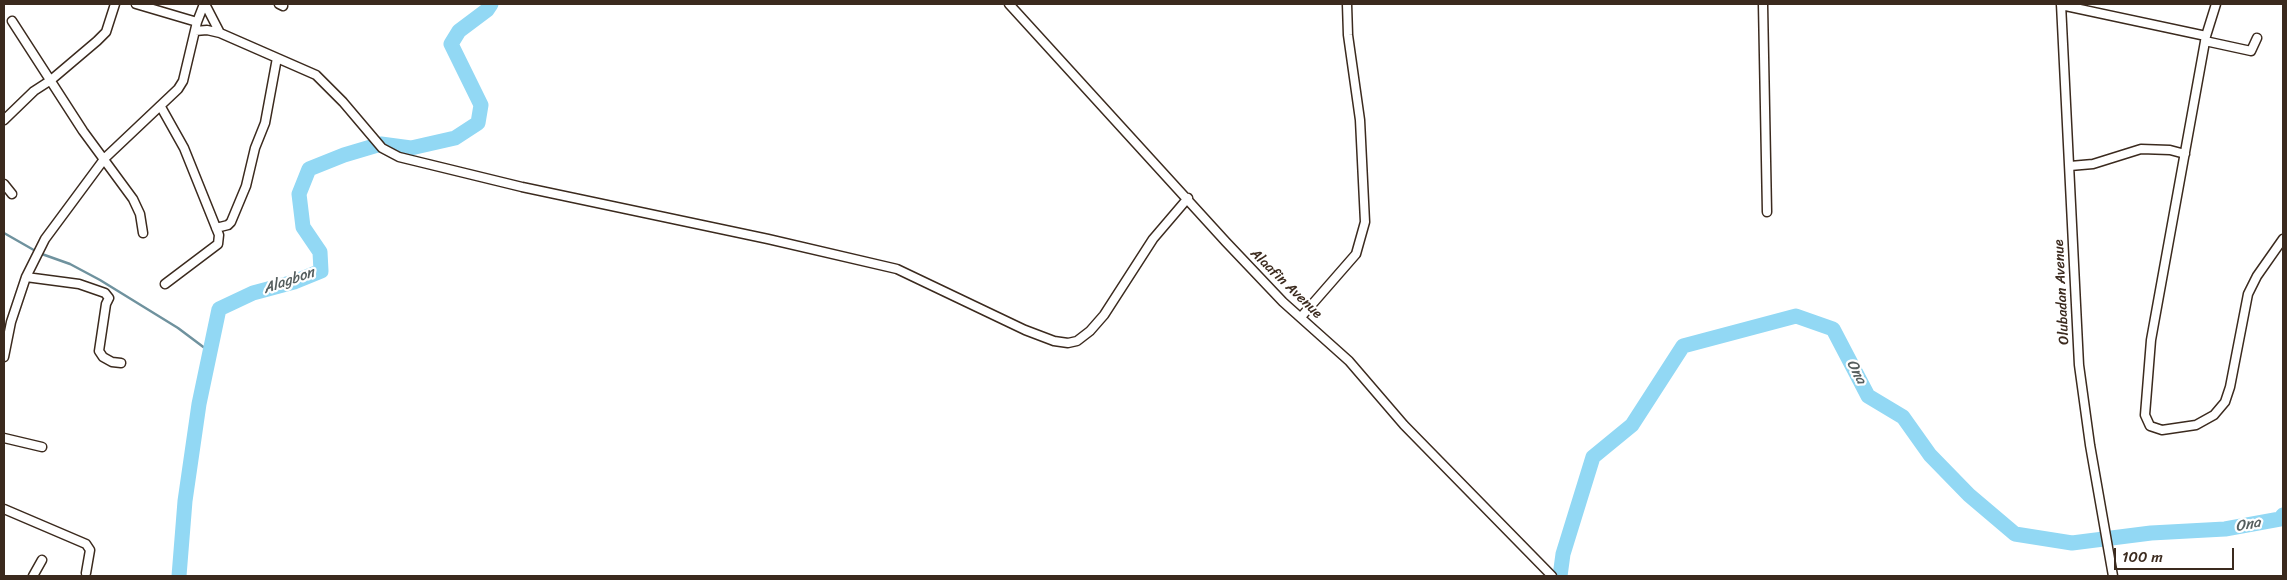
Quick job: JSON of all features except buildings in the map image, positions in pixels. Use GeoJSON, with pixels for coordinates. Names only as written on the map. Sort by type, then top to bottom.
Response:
{"type":"FeatureCollection","features":[{"type":"Feature","properties":{"kind":"street"},"geometry":{"type":"LineString","coordinates":[[4,120],[34,91],[51,80],[106,32],[115,4]]}},
{"type":"Feature","properties":{"kind":"street"},"geometry":{"type":"LineString","coordinates":[[136,4],[197,22]]}},
{"type":"Feature","properties":{"kind":"street"},"geometry":{"type":"LineString","coordinates":[[4,357],[7,321],[45,239],[105,158],[161,107],[183,82],[194,31],[205,4]]}},
{"type":"Feature","properties":{"kind":"street"},"geometry":{"type":"LineString","coordinates":[[205,4],[220,33]]}},
{"type":"Feature","properties":{"kind":"street","name":"Alaafin Avenue"},"geometry":{"type":"LineString","coordinates":[[1009,4],[1188,198],[1226,242],[1283,302],[1301,316],[1349,361],[1404,425],[1552,576]]}},
{"type":"Feature","properties":{"kind":"street"},"geometry":{"type":"LineString","coordinates":[[1301,316],[1356,254],[1365,222],[1360,120],[1348,35],[1347,4]]}},
{"type":"Feature","properties":{"kind":"street"},"geometry":{"type":"LineString","coordinates":[[1763,4],[1767,212]]}},
{"type":"Feature","properties":{"kind":"street"},"geometry":{"type":"LineString","coordinates":[[2061,4],[2250,51],[2257,38]]}},
{"type":"Feature","properties":{"kind":"street","name":"Olubadan Avenue"},"geometry":{"type":"LineString","coordinates":[[2061,4],[2079,365],[2090,446],[2105,520],[2113,576]]}},
{"type":"Feature","properties":{"kind":"street"},"geometry":{"type":"LineString","coordinates":[[2216,4],[2205,39],[2148,369],[2145,414],[2150,426],[2162,430],[2196,425],[2214,416],[2225,402],[2230,387],[2248,294],[2257,276],[2283,239]]}},
{"type":"Feature","properties":{"kind":"street"},"geometry":{"type":"LineString","coordinates":[[12,21],[83,131],[105,158],[137,206],[143,234]]}},
{"type":"Feature","properties":{"kind":"street"},"geometry":{"type":"LineString","coordinates":[[194,31],[207,30],[220,33],[316,76],[344,102],[364,129],[382,148],[399,157],[522,187],[768,238],[897,269],[1025,330],[1054,341],[1068,343],[1083,337],[1104,315],[1153,239],[1188,198]]}},
{"type":"Feature","properties":{"kind":"street"},"geometry":{"type":"LineString","coordinates":[[216,228],[228,225],[231,222],[246,186],[265,123],[277,58]]}},
{"type":"Feature","properties":{"kind":"street"},"geometry":{"type":"LineString","coordinates":[[161,107],[184,148],[219,235],[218,244],[165,284]]}},
{"type":"Feature","properties":{"kind":"street"},"geometry":{"type":"LineString","coordinates":[[2070,166],[2093,164],[2141,149],[2170,150],[2185,154]]}},
{"type":"Feature","properties":{"kind":"street"},"geometry":{"type":"LineString","coordinates":[[4,184],[12,194]]}},
{"type":"Feature","properties":{"kind":"street"},"geometry":{"type":"LineString","coordinates":[[26,277],[85,285],[106,293],[109,298],[106,304],[99,351],[103,357],[112,362],[121,363]]}},
{"type":"Feature","properties":{"kind":"street"},"geometry":{"type":"LineString","coordinates":[[4,438],[42,447]]}},
{"type":"Feature","properties":{"kind":"street"},"geometry":{"type":"LineString","coordinates":[[4,510],[86,544],[90,550],[86,572]]}},
{"type":"Feature","properties":{"kind":"street"},"geometry":{"type":"LineString","coordinates":[[33,576],[42,560]]}},
{"type":"Feature","properties":{"kind":"waterway","name":"Alagbon"},"geometry":{"type":"LineString","coordinates":[[179,576],[185,501],[199,404],[219,309],[253,293],[294,282],[321,271],[320,252],[303,227],[299,194],[309,169],[344,155],[381,144],[411,148],[455,138],[478,123],[481,105],[451,44],[459,31],[487,10],[491,4]]}},
{"type":"Feature","properties":{"kind":"waterway"},"geometry":{"type":"LineString","coordinates":[[4,233],[39,253],[70,264],[100,280],[178,328],[210,352]]}},
{"type":"Feature","properties":{"kind":"waterway","name":"Ona"},"geometry":{"type":"LineString","coordinates":[[1560,576],[1563,554],[1593,457],[1632,425],[1683,346],[1796,316],[1833,329],[1868,396],[1903,417],[1930,455],[1969,495],[2015,534],[2072,543],[2151,533],[2225,529],[2280,519],[2283,515]]}}]}
